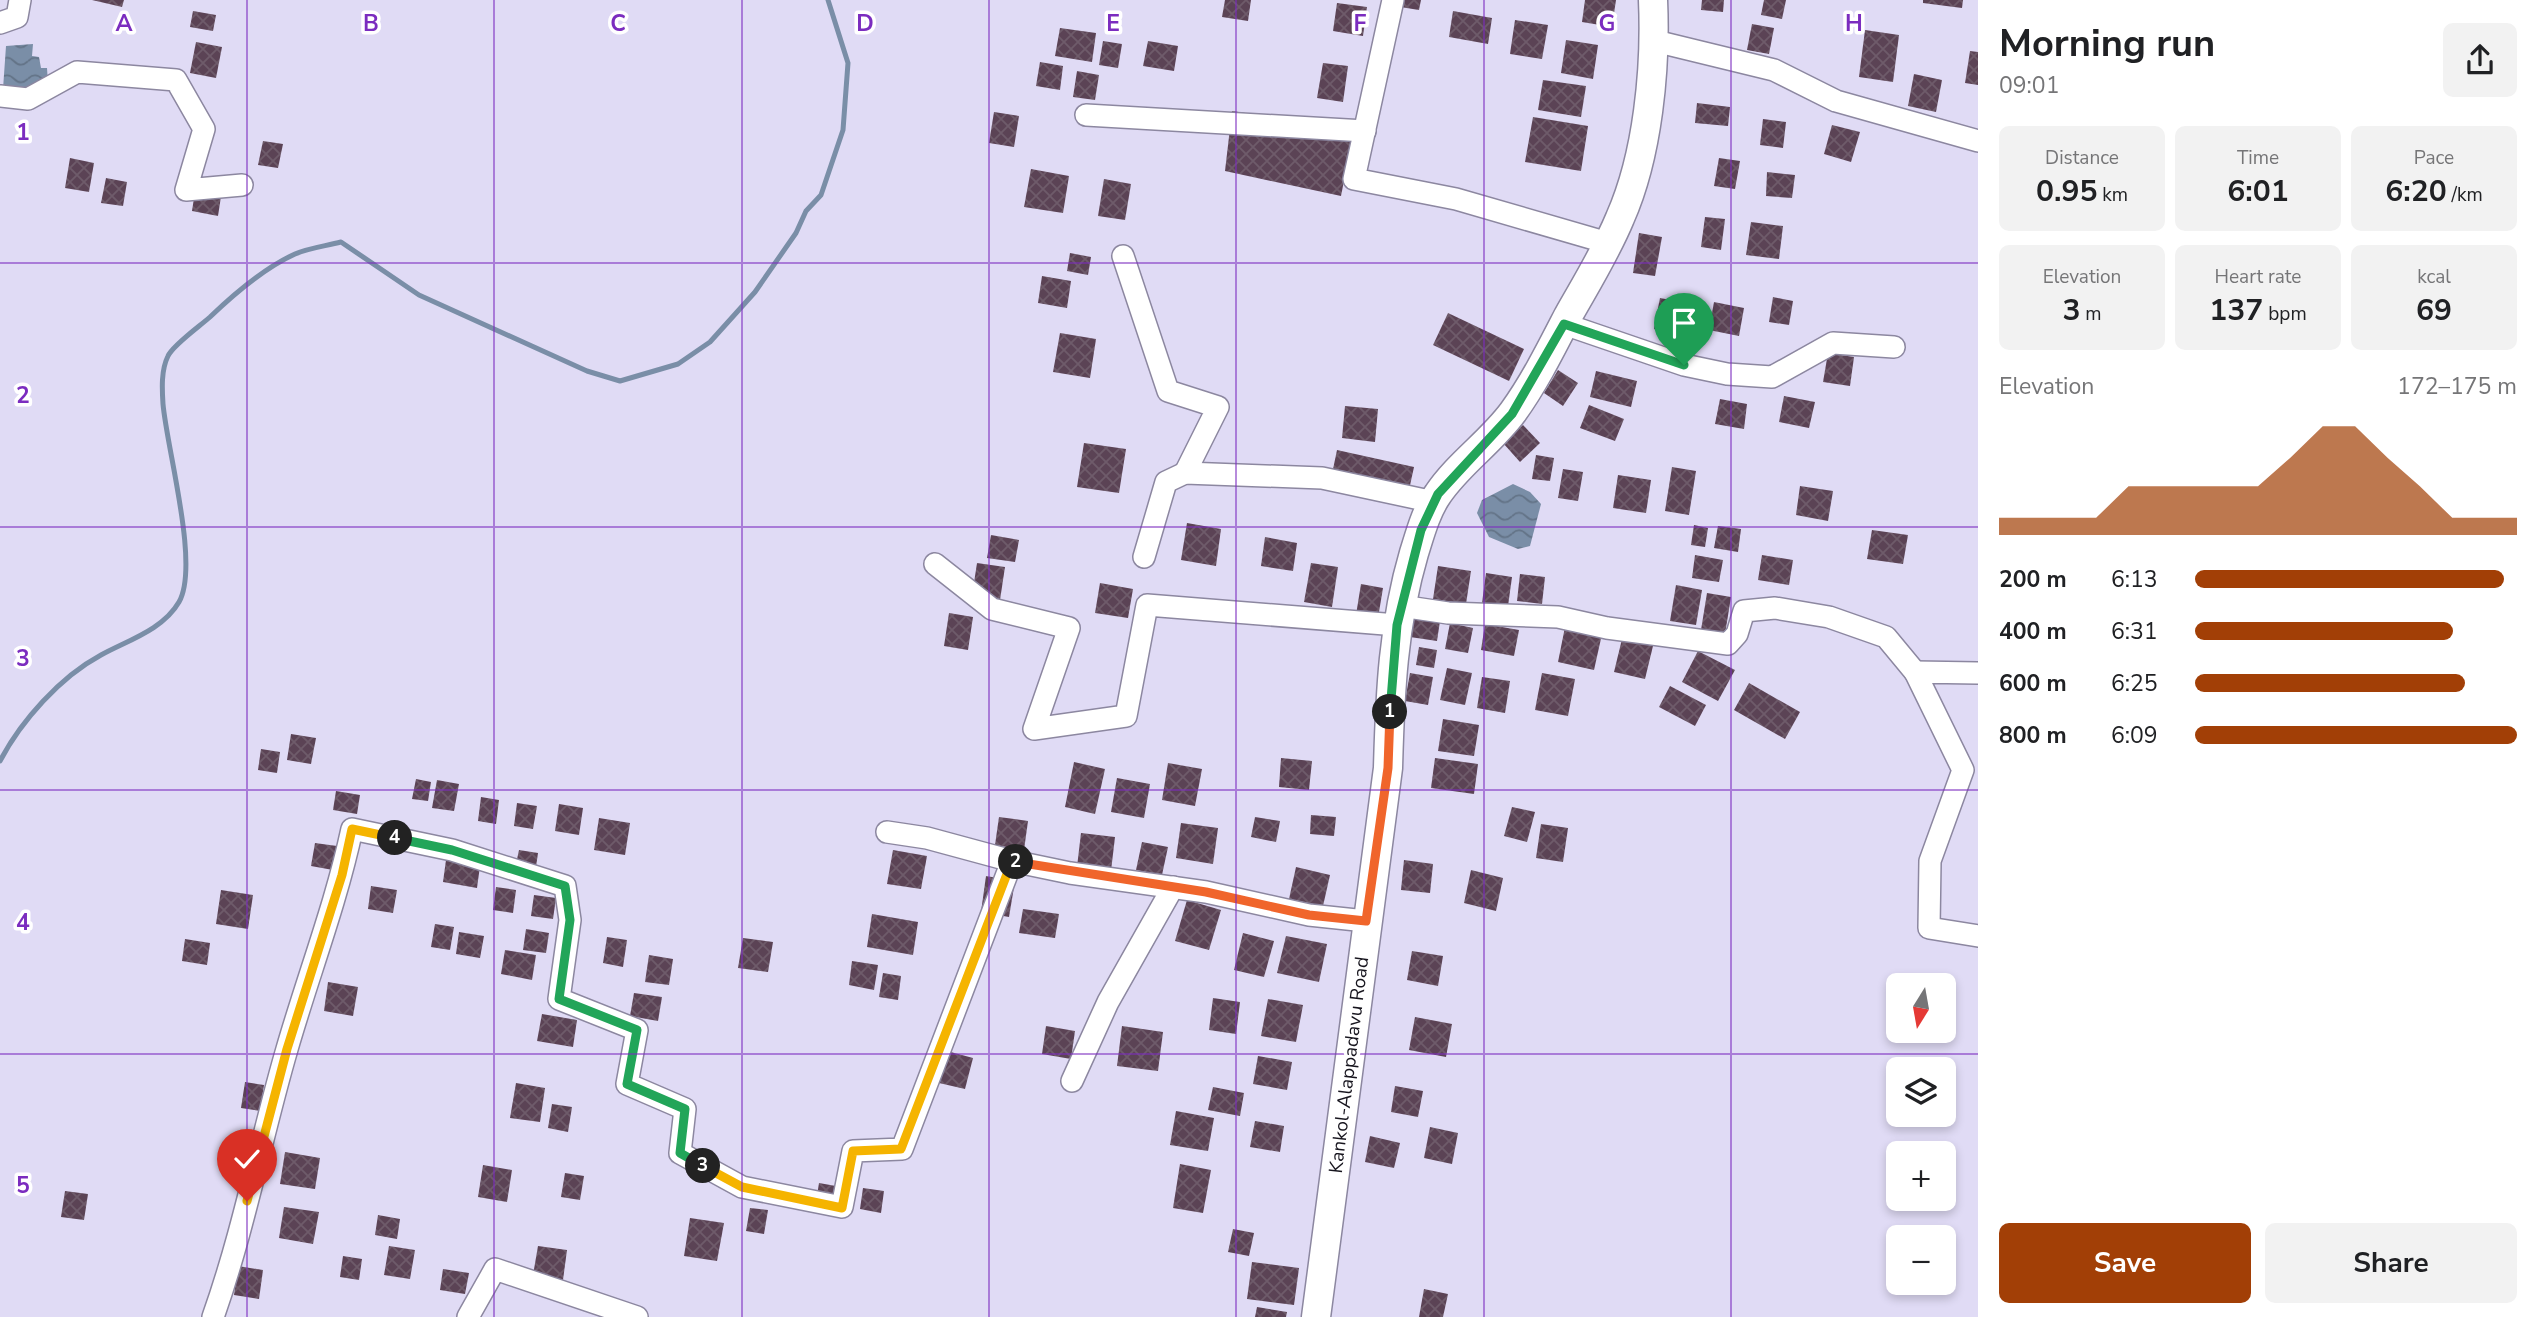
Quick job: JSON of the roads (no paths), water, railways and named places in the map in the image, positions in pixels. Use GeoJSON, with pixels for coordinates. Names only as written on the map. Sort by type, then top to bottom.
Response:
{"type":"FeatureCollection","features":[{"type":"Feature","properties":{"kind":"main road","name":"Kankol-Alappadavu Road"},"geometry":{"type":"LineString","coordinates":[[1316,1317],[1334,1199],[1366,921],[1388,768],[1390,684],[1399,616],[1421,530],[1438,494],[1512,414],[1621,217],[1638,162],[1655,41],[1653,0]]}},
{"type":"Feature","properties":{"kind":"street"},"geometry":{"type":"LineString","coordinates":[[0,23],[17,18],[20,0]]}},
{"type":"Feature","properties":{"kind":"street"},"geometry":{"type":"LineString","coordinates":[[1394,0],[1354,179],[1456,199],[1608,243]]}},
{"type":"Feature","properties":{"kind":"street"},"geometry":{"type":"LineString","coordinates":[[1655,41],[1774,70],[1836,101],[1978,141]]}},
{"type":"Feature","properties":{"kind":"street"},"geometry":{"type":"LineString","coordinates":[[0,96],[28,99],[77,72],[176,80],[204,129],[187,190],[242,185]]}},
{"type":"Feature","properties":{"kind":"street"},"geometry":{"type":"LineString","coordinates":[[1086,116],[1365,131]]}},
{"type":"Feature","properties":{"kind":"street"},"geometry":{"type":"LineString","coordinates":[[1122,256],[1168,391],[1219,407],[1185,473]]}},
{"type":"Feature","properties":{"kind":"street"},"geometry":{"type":"LineString","coordinates":[[1564,324],[1684,365],[1727,374],[1772,377],[1833,343],[1894,347]]}},
{"type":"Feature","properties":{"kind":"street"},"geometry":{"type":"LineString","coordinates":[[1144,557],[1167,482],[1185,473],[1322,478],[1434,502]]}},
{"type":"Feature","properties":{"kind":"street"},"geometry":{"type":"LineString","coordinates":[[935,564],[992,609],[1069,628],[1034,729],[1126,716],[1147,605],[1399,616],[1448,613],[1558,617],[1607,628],[1728,644],[1737,634],[1744,611],[1775,608],[1829,617],[1886,637],[1915,672],[1963,770],[1930,861],[1929,928],[1978,936]]}},
{"type":"Feature","properties":{"kind":"street"},"geometry":{"type":"LineString","coordinates":[[1915,672],[1978,673]]}},
{"type":"Feature","properties":{"kind":"street"},"geometry":{"type":"LineString","coordinates":[[213,1317],[227,1277],[287,1049],[342,875],[352,829],[452,850],[565,886],[570,920],[559,999],[637,1030],[627,1084],[685,1109],[680,1153],[742,1187],[842,1208],[853,1151],[901,1149],[1012,861]]}},
{"type":"Feature","properties":{"kind":"street"},"geometry":{"type":"LineString","coordinates":[[887,832],[927,838],[1012,861],[1173,887],[1309,915],[1366,921]]}},
{"type":"Feature","properties":{"kind":"street"},"geometry":{"type":"LineString","coordinates":[[1072,1080],[1108,1002],[1173,887]]}},
{"type":"Feature","properties":{"kind":"street"},"geometry":{"type":"LineString","coordinates":[[468,1317],[495,1269],[637,1317]]}},
{"type":"Feature","properties":{"kind":"water"},"geometry":{"type":"Polygon","coordinates":[[[33,44],[32,56],[39,57],[41,68],[47,68],[48,83],[36,82],[34,90],[3,89],[6,46],[33,44]]]}},
{"type":"Feature","properties":{"kind":"water"},"geometry":{"type":"Polygon","coordinates":[[[1513,484],[1530,492],[1541,504],[1530,546],[1518,549],[1489,537],[1477,513],[1482,500],[1513,484]]]}},
{"type":"Feature","properties":{"kind":"waterway"},"geometry":{"type":"LineString","coordinates":[[0,761],[30,716],[71,675],[101,655],[154,627],[164,620],[179,602],[185,585],[184,535],[162,386],[168,356],[181,341],[239,291],[283,260],[300,252],[341,242],[419,295],[587,371],[620,381],[678,364],[710,342],[755,292],[796,233],[806,211],[821,195],[843,130],[848,63],[828,0]]}}]}
